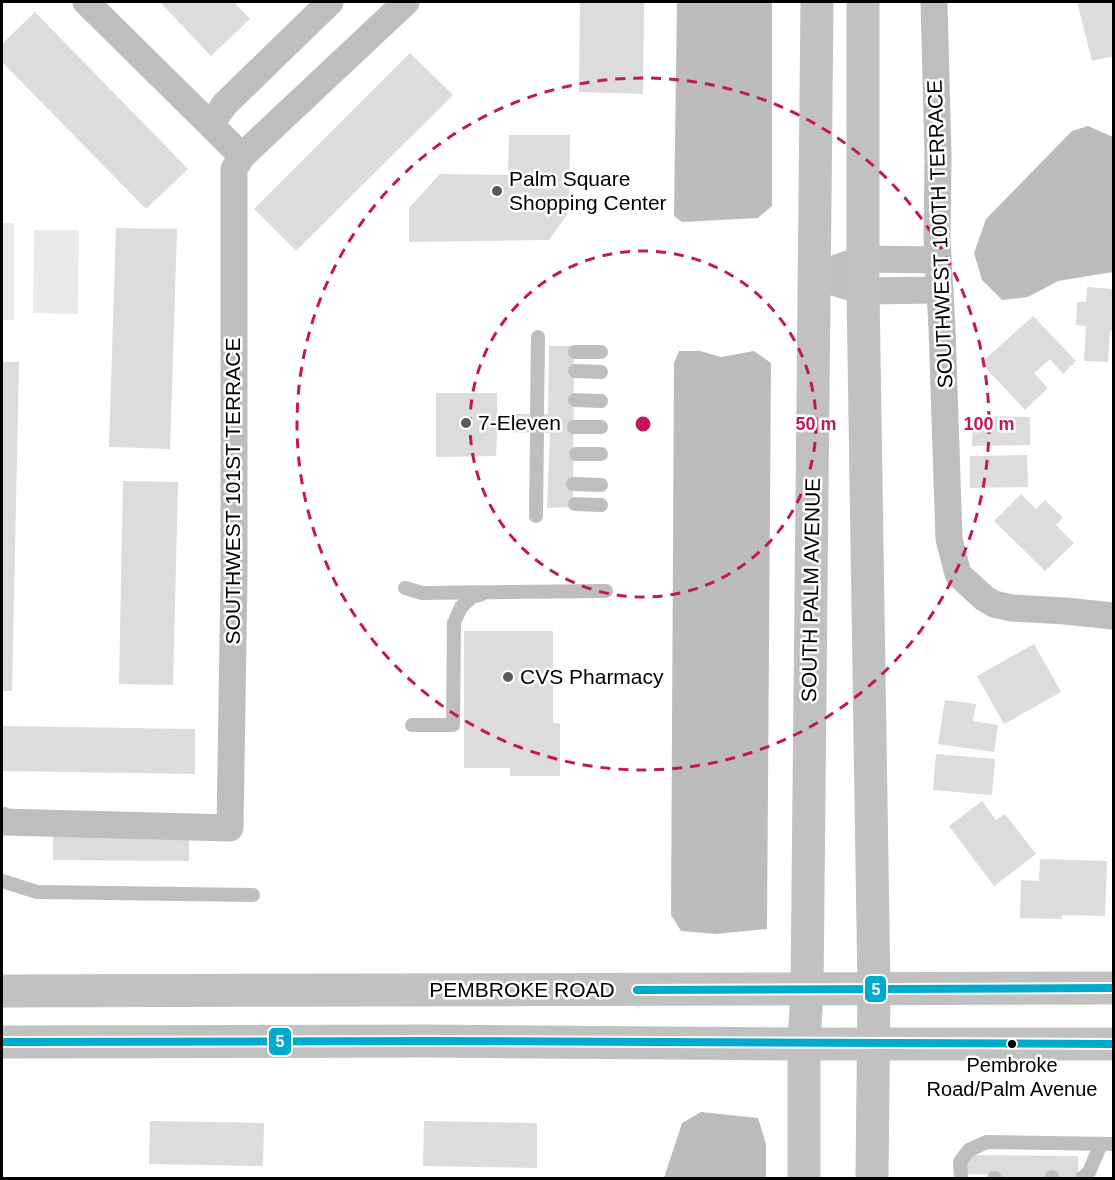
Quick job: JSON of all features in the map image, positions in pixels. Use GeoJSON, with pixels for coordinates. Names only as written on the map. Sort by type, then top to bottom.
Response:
{"type":"FeatureCollection","features":[{"type":"Feature","properties":{"kind":"main road","name":"SOUTH PALM AVENUE"},"geometry":{"type":"LineString","coordinates":[[804,1179],[817,2]]}},
{"type":"Feature","properties":{"kind":"main road"},"geometry":{"type":"LineString","coordinates":[[863,2],[863,291],[874,990],[872,1179]]}},
{"type":"Feature","properties":{"kind":"main road","name":"PEMBROKE ROAD"},"geometry":{"type":"LineString","coordinates":[[2,991],[1113,988]]}},
{"type":"Feature","properties":{"kind":"main road"},"geometry":{"type":"LineString","coordinates":[[2,1042],[1113,1044]]}},
{"type":"Feature","properties":{"kind":"street"},"geometry":{"type":"LineString","coordinates":[[86,2],[242,156],[406,2]]}},
{"type":"Feature","properties":{"kind":"street"},"geometry":{"type":"LineString","coordinates":[[211,124],[225,104],[330,2]]}},
{"type":"Feature","properties":{"kind":"street","name":"SOUTHWEST 100TH TERRACE"},"geometry":{"type":"LineString","coordinates":[[934,2],[939,156],[938,260],[949,538],[958,574],[994,604],[1012,608],[1113,616]]}},
{"type":"Feature","properties":{"kind":"street","name":"SOUTHWEST 101ST TERRACE"},"geometry":{"type":"LineString","coordinates":[[2,821],[230,828],[234,578],[234,169],[242,156]]}},
{"type":"Feature","properties":{"kind":"street"},"geometry":{"type":"LineString","coordinates":[[813,276],[863,259],[938,260]]}},
{"type":"Feature","properties":{"kind":"street"},"geometry":{"type":"LineString","coordinates":[[813,276],[863,291],[940,290]]}},
{"type":"Feature","properties":{"kind":"lane"},"geometry":{"type":"LineString","coordinates":[[541,404],[542,346]]}},
{"type":"Feature","properties":{"kind":"lane"},"geometry":{"type":"LineString","coordinates":[[576,352],[602,352]]}},
{"type":"Feature","properties":{"kind":"lane"},"geometry":{"type":"LineString","coordinates":[[575,371],[602,372]]}},
{"type":"Feature","properties":{"kind":"lane"},"geometry":{"type":"LineString","coordinates":[[575,400],[602,401]]}},
{"type":"Feature","properties":{"kind":"lane"},"geometry":{"type":"LineString","coordinates":[[574,427],[601,427]]}},
{"type":"Feature","properties":{"kind":"lane"},"geometry":{"type":"LineString","coordinates":[[537,433],[544,454],[540,507]]}},
{"type":"Feature","properties":{"kind":"lane"},"geometry":{"type":"LineString","coordinates":[[576,454],[601,454]]}},
{"type":"Feature","properties":{"kind":"lane"},"geometry":{"type":"LineString","coordinates":[[573,484],[601,485]]}},
{"type":"Feature","properties":{"kind":"lane"},"geometry":{"type":"LineString","coordinates":[[575,504],[601,505]]}},
{"type":"Feature","properties":{"kind":"lane"},"geometry":{"type":"LineString","coordinates":[[405,588],[422,593],[606,591]]}},
{"type":"Feature","properties":{"kind":"lane"},"geometry":{"type":"LineString","coordinates":[[411,725],[453,725],[454,623],[461,607],[472,597],[486,592]]}},
{"type":"Feature","properties":{"kind":"lane"},"geometry":{"type":"LineString","coordinates":[[2,880],[37,892],[253,895]]}},
{"type":"Feature","properties":{"kind":"lane"},"geometry":{"type":"LineString","coordinates":[[961,1179],[960,1162],[969,1150],[987,1142],[994,1148],[1052,1149],[1107,1144]]}},
{"type":"Feature","properties":{"kind":"lane"},"geometry":{"type":"LineString","coordinates":[[1082,1179],[1107,1144]]}},
{"type":"Feature","properties":{"kind":"shaded area"},"geometry":{"type":"Polygon","coordinates":[[[677,2],[772,2],[772,206],[758,218],[682,222],[674,216],[677,2]]]}},
{"type":"Feature","properties":{"kind":"shaded area"},"geometry":{"type":"Polygon","coordinates":[[[1088,126],[1113,137],[1113,272],[1058,281],[1028,297],[1002,300],[982,280],[974,253],[986,219],[1072,131],[1088,126]]]}},
{"type":"Feature","properties":{"kind":"shaded area"},"geometry":{"type":"Polygon","coordinates":[[[2,223],[14,223],[14,320],[2,320],[2,223]]]}},
{"type":"Feature","properties":{"kind":"shaded area"},"geometry":{"type":"Polygon","coordinates":[[[34,230],[79,230],[78,314],[33,313],[34,230]]]}},
{"type":"Feature","properties":{"kind":"shaded area"},"geometry":{"type":"Polygon","coordinates":[[[679,351],[700,351],[721,357],[754,351],[771,363],[767,929],[716,934],[681,931],[671,915],[674,363],[679,351]]]}},
{"type":"Feature","properties":{"kind":"shaded area"},"geometry":{"type":"Polygon","coordinates":[[[701,1112],[758,1118],[766,1144],[766,1178],[664,1178],[682,1123],[701,1112]]]}},
{"type":"Feature","properties":{"kind":"building"},"geometry":{"type":"Polygon","coordinates":[[[160,2],[234,2],[250,19],[211,56],[160,2]]]}},
{"type":"Feature","properties":{"kind":"building"},"geometry":{"type":"Polygon","coordinates":[[[580,2],[644,2],[643,94],[579,92],[580,2]]]}},
{"type":"Feature","properties":{"kind":"building"},"geometry":{"type":"Polygon","coordinates":[[[1077,2],[1114,2],[1114,56],[1092,61],[1077,2]]]}},
{"type":"Feature","properties":{"kind":"building"},"geometry":{"type":"Polygon","coordinates":[[[35,12],[188,169],[146,209],[2,62],[2,44],[35,12]]]}},
{"type":"Feature","properties":{"kind":"building"},"geometry":{"type":"Polygon","coordinates":[[[410,53],[453,95],[296,251],[254,209],[410,53]]]}},
{"type":"Feature","properties":{"kind":"building","name":"Palm Square Shopping Center"},"geometry":{"type":"Polygon","coordinates":[[[509,135],[570,135],[569,212],[549,240],[409,242],[409,208],[440,174],[508,175],[509,135]]]}},
{"type":"Feature","properties":{"kind":"building"},"geometry":{"type":"Polygon","coordinates":[[[116,228],[177,229],[170,449],[109,447],[116,228]]]}},
{"type":"Feature","properties":{"kind":"building"},"geometry":{"type":"Polygon","coordinates":[[[1087,287],[1114,289],[1114,331],[1110,331],[1108,362],[1084,361],[1086,326],[1076,325],[1077,302],[1086,302],[1087,287]]]}},
{"type":"Feature","properties":{"kind":"building"},"geometry":{"type":"Polygon","coordinates":[[[1033,316],[1076,361],[1063,374],[1050,359],[1034,373],[1048,388],[1025,410],[981,363],[1033,316]]]}},
{"type":"Feature","properties":{"kind":"building"},"geometry":{"type":"Polygon","coordinates":[[[549,346],[574,346],[573,507],[547,508],[550,433],[497,432],[496,456],[436,457],[436,393],[497,393],[497,414],[548,414],[549,346]]]}},
{"type":"Feature","properties":{"kind":"building"},"geometry":{"type":"Polygon","coordinates":[[[2,362],[19,362],[12,691],[2,691],[2,362]]]}},
{"type":"Feature","properties":{"kind":"building"},"geometry":{"type":"Polygon","coordinates":[[[973,416],[1030,417],[1030,445],[972,446],[973,416]]]}},
{"type":"Feature","properties":{"kind":"building"},"geometry":{"type":"Polygon","coordinates":[[[1027,455],[1028,487],[970,488],[970,456],[1027,455]]]}},
{"type":"Feature","properties":{"kind":"building"},"geometry":{"type":"Polygon","coordinates":[[[123,481],[178,482],[173,685],[119,684],[123,481]]]}},
{"type":"Feature","properties":{"kind":"building"},"geometry":{"type":"Polygon","coordinates":[[[1021,494],[1036,509],[1045,500],[1063,518],[1056,525],[1074,543],[1045,571],[994,521],[1021,494]]]}},
{"type":"Feature","properties":{"kind":"building","name":"CVS Pharmacy"},"geometry":{"type":"Polygon","coordinates":[[[464,631],[553,631],[553,722],[560,724],[560,776],[510,776],[510,768],[464,768],[464,631]]]}},
{"type":"Feature","properties":{"kind":"building"},"geometry":{"type":"Polygon","coordinates":[[[1034,644],[1061,692],[1004,724],[977,676],[1034,644]]]}},
{"type":"Feature","properties":{"kind":"building"},"geometry":{"type":"Polygon","coordinates":[[[945,700],[976,704],[973,721],[998,725],[994,752],[938,744],[945,700]]]}},
{"type":"Feature","properties":{"kind":"building"},"geometry":{"type":"Polygon","coordinates":[[[2,726],[195,729],[195,774],[2,771],[2,726]]]}},
{"type":"Feature","properties":{"kind":"building"},"geometry":{"type":"Polygon","coordinates":[[[936,754],[995,759],[992,795],[933,790],[936,754]]]}},
{"type":"Feature","properties":{"kind":"building"},"geometry":{"type":"Polygon","coordinates":[[[982,801],[996,820],[1005,814],[1036,854],[994,886],[949,826],[982,801]]]}},
{"type":"Feature","properties":{"kind":"building"},"geometry":{"type":"Polygon","coordinates":[[[53,834],[189,836],[189,861],[53,860],[53,834]]]}},
{"type":"Feature","properties":{"kind":"building"},"geometry":{"type":"Polygon","coordinates":[[[1040,859],[1107,861],[1105,916],[1062,915],[1062,919],[1020,918],[1021,880],[1039,881],[1040,859]]]}},
{"type":"Feature","properties":{"kind":"building"},"geometry":{"type":"Polygon","coordinates":[[[150,1121],[264,1123],[263,1166],[149,1164],[150,1121]]]}},
{"type":"Feature","properties":{"kind":"building"},"geometry":{"type":"Polygon","coordinates":[[[424,1121],[537,1123],[537,1168],[423,1166],[424,1121]]]}},
{"type":"Feature","properties":{"kind":"building"},"geometry":{"type":"Polygon","coordinates":[[[965,1155],[1078,1156],[1078,1178],[1000,1178],[1000,1175],[965,1174],[965,1155]]]}},
{"type":"Feature","properties":{"kind":"transit line","name":"5"},"geometry":{"type":"LineString","coordinates":[[637,990],[1114,988]]}},
{"type":"Feature","properties":{"kind":"transit line","name":"5"},"geometry":{"type":"LineString","coordinates":[[2,1042],[1114,1044]]}},
{"type":"Feature","properties":{"kind":"place","name":"Palm Square Shopping Center"},"geometry":{"type":"Point","coordinates":[497,191]}},
{"type":"Feature","properties":{"kind":"place","name":"7-Eleven"},"geometry":{"type":"Point","coordinates":[466,423]}},
{"type":"Feature","properties":{"kind":"place","name":"CVS Pharmacy"},"geometry":{"type":"Point","coordinates":[508,677]}},
{"type":"Feature","properties":{"kind":"place","name":"Pembroke Road/Palm Avenue"},"geometry":{"type":"Point","coordinates":[1012,1044]}}]}
